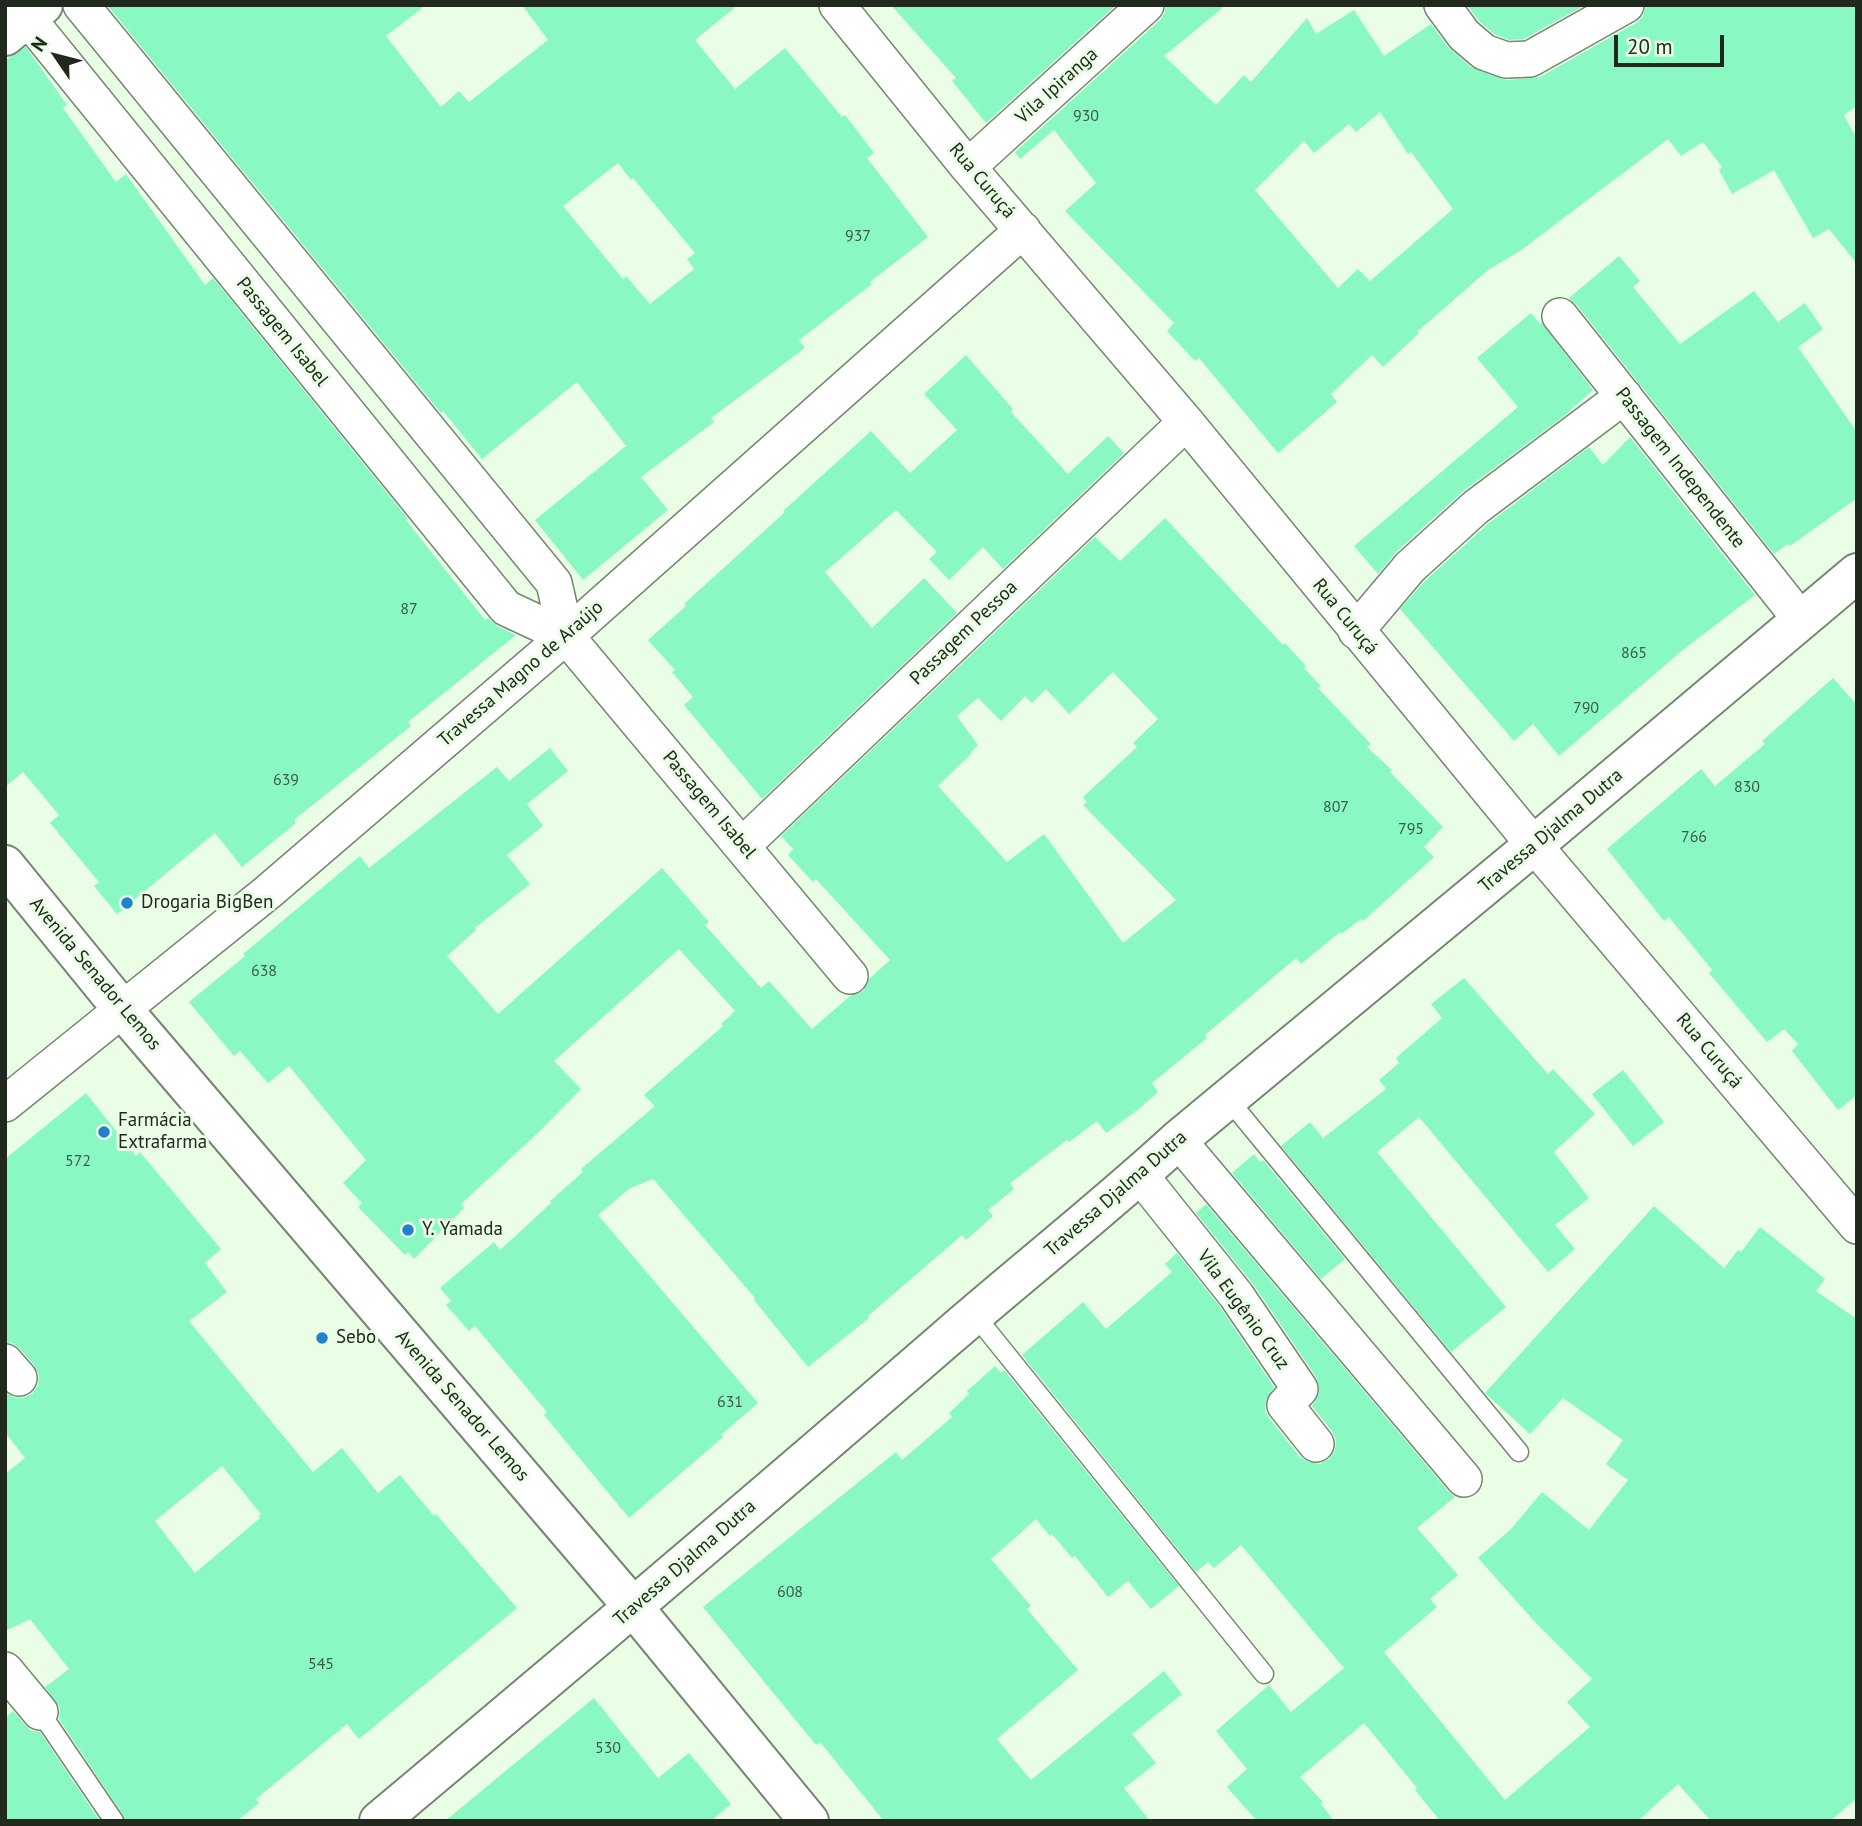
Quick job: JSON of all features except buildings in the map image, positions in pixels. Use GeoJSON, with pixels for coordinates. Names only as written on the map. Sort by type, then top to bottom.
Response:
{"type":"FeatureCollection","features":[{"type":"Feature","properties":{"kind":"street","name":"Passagem Isabel"},"geometry":{"type":"LineString","coordinates":[[81,5],[554,583],[566,636]]}},
{"type":"Feature","properties":{"kind":"street","name":"Rua Curuçá"},"geometry":{"type":"LineString","coordinates":[[836,5],[968,167],[1186,422],[1534,845],[1857,1226]]}},
{"type":"Feature","properties":{"kind":"street","name":"Vila Ipiranga"},"geometry":{"type":"LineString","coordinates":[[968,167],[1146,5]]}},
{"type":"Feature","properties":{"kind":"street"},"geometry":{"type":"LineString","coordinates":[[1442,5],[1464,35],[1484,52],[1506,60],[1530,58],[1626,5]]}},
{"type":"Feature","properties":{"kind":"street","name":"Passagem Isabel"},"geometry":{"type":"LineString","coordinates":[[23,16],[506,608],[566,636],[850,975]]}},
{"type":"Feature","properties":{"kind":"street","name":"Travessa Magno de Araújo"},"geometry":{"type":"LineString","coordinates":[[5,1104],[268,892],[566,636],[1023,230]]}},
{"type":"Feature","properties":{"kind":"street","name":"Passagem Independente"},"geometry":{"type":"LineString","coordinates":[[1560,316],[1801,620]]}},
{"type":"Feature","properties":{"kind":"street"},"geometry":{"type":"LineString","coordinates":[[1356,631],[1410,567],[1476,507],[1624,396]]}},
{"type":"Feature","properties":{"kind":"street","name":"Passagem Pessoa"},"geometry":{"type":"LineString","coordinates":[[743,845],[1186,422]]}},
{"type":"Feature","properties":{"kind":"street","name":"Travessa Djalma Dutra"},"geometry":{"type":"LineString","coordinates":[[379,1821],[635,1608],[1178,1140],[1857,573]]}},
{"type":"Feature","properties":{"kind":"street","name":"Avenida Senador Lemos"},"geometry":{"type":"LineString","coordinates":[[5,865],[123,1010],[635,1608],[809,1821]]}},
{"type":"Feature","properties":{"kind":"street"},"geometry":{"type":"LineString","coordinates":[[1178,1140],[1464,1479]]}},
{"type":"Feature","properties":{"kind":"street","name":"Vila Eugênio Cruz"},"geometry":{"type":"LineString","coordinates":[[1140,1175],[1236,1295],[1300,1389],[1285,1405],[1316,1444]]}},
{"type":"Feature","properties":{"kind":"street"},"geometry":{"type":"LineString","coordinates":[[5,1670],[40,1712]]}},
{"type":"Feature","properties":{"kind":"lane"},"geometry":{"type":"LineString","coordinates":[[1228,1099],[1519,1452]]}},
{"type":"Feature","properties":{"kind":"lane"},"geometry":{"type":"LineString","coordinates":[[974,1314],[1264,1674]]}},
{"type":"Feature","properties":{"kind":"lane"},"geometry":{"type":"LineString","coordinates":[[40,1712],[114,1821]]}},
{"type":"Feature","properties":{"kind":"place","name":"Drogaria BigBen"},"geometry":{"type":"Point","coordinates":[127,903]}},
{"type":"Feature","properties":{"kind":"place","name":"Farmácia Extrafarma"},"geometry":{"type":"Point","coordinates":[104,1132]}},
{"type":"Feature","properties":{"kind":"place","name":"Y. Yamada"},"geometry":{"type":"Point","coordinates":[408,1230]}},
{"type":"Feature","properties":{"kind":"place","name":"Sebo"},"geometry":{"type":"Point","coordinates":[322,1338]}}]}
